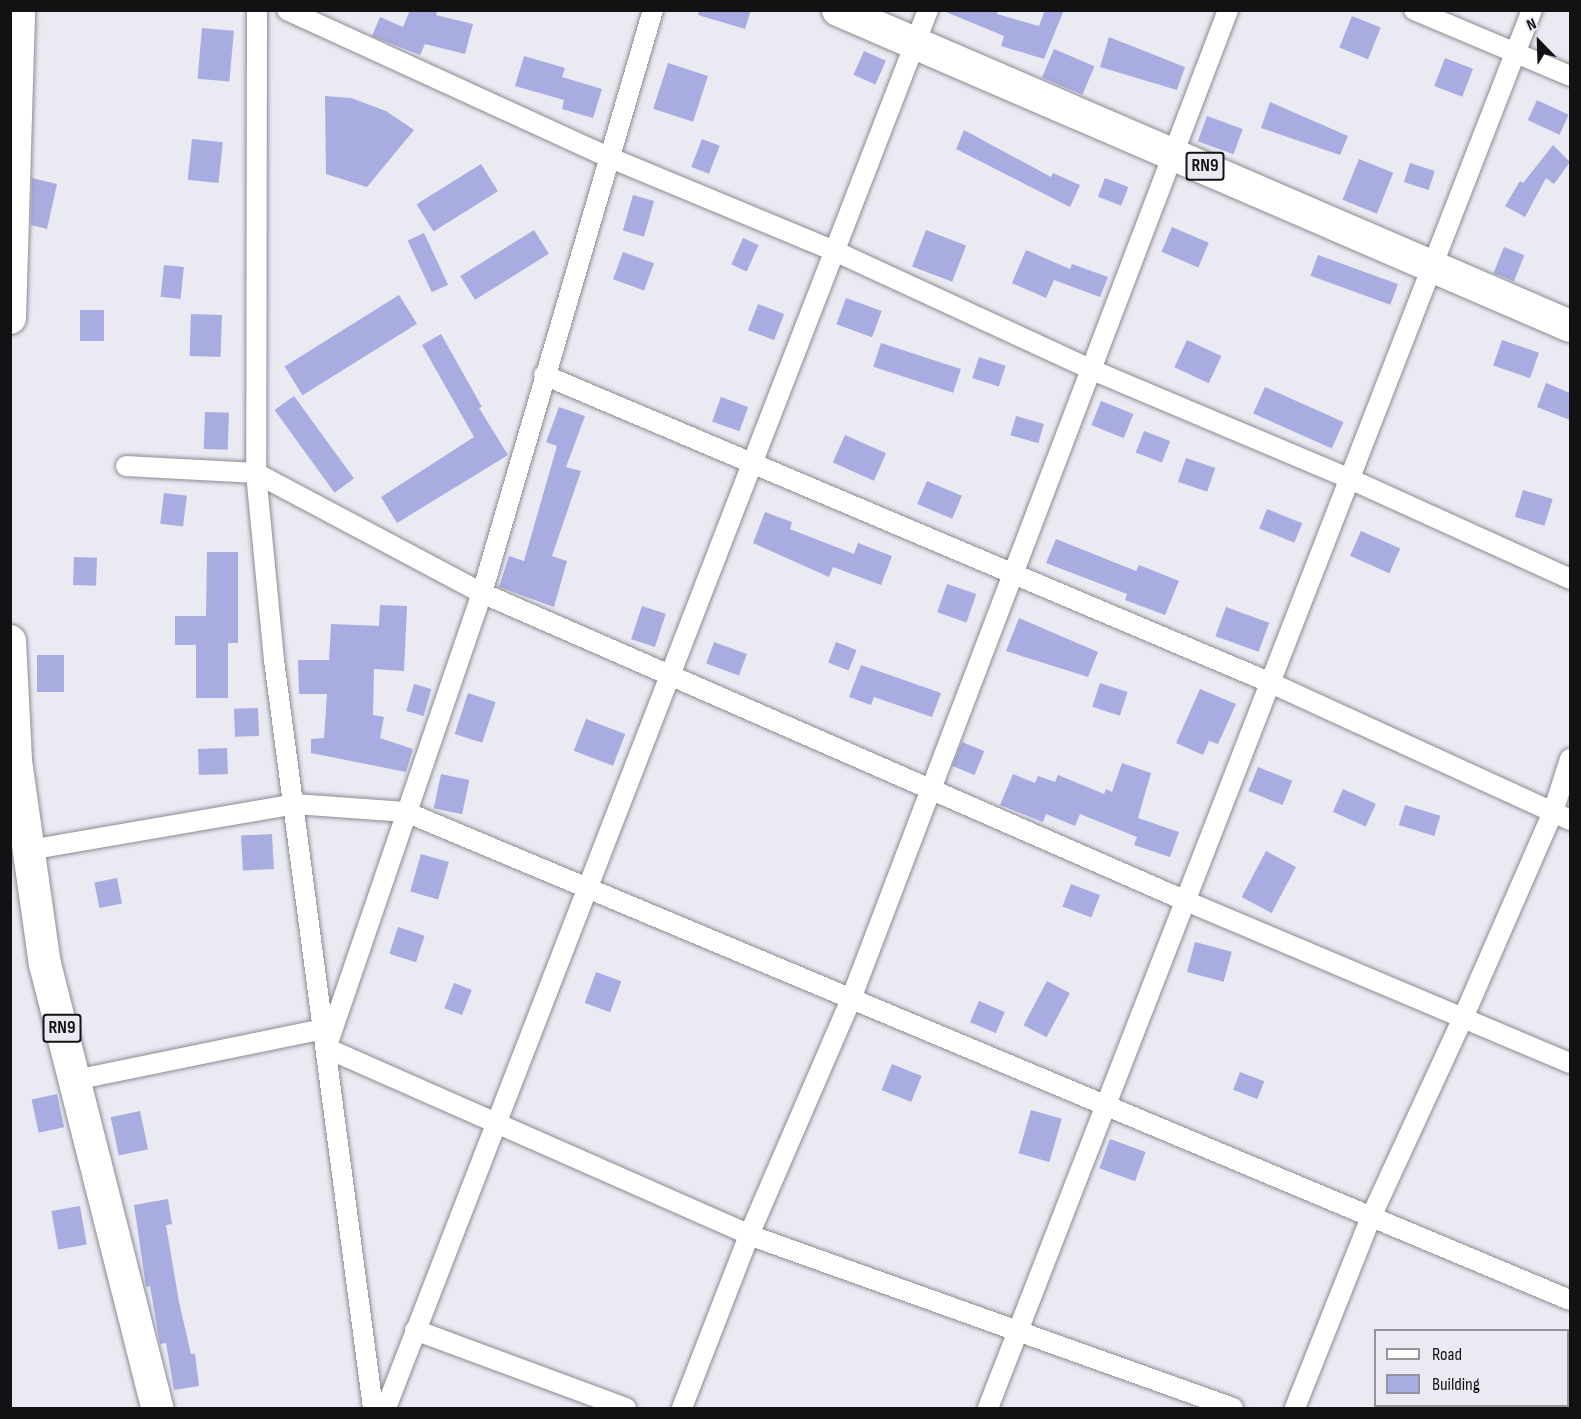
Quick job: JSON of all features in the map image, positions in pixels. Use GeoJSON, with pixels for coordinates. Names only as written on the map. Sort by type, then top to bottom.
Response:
{"type":"FeatureCollection","features":[{"type":"Feature","properties":{"kind":"main road"},"geometry":{"type":"LineString","coordinates":[[10,318],[19,10]]}},
{"type":"Feature","properties":{"kind":"main road","name":"RN9"},"geometry":{"type":"LineString","coordinates":[[838,10],[1434,264],[1570,326]]}},
{"type":"Feature","properties":{"kind":"main road","name":"RN9"},"geometry":{"type":"LineString","coordinates":[[10,641],[16,761],[45,964],[157,1408]]}},
{"type":"Feature","properties":{"kind":"street"},"geometry":{"type":"LineString","coordinates":[[256,10],[256,473],[274,660],[373,1408]]}},
{"type":"Feature","properties":{"kind":"street"},"geometry":{"type":"LineString","coordinates":[[287,10],[611,158],[837,252],[1090,369],[1350,479],[1570,579]]}},
{"type":"Feature","properties":{"kind":"street"},"geometry":{"type":"LineString","coordinates":[[324,1039],[406,813],[482,593],[544,375],[611,158],[653,10]]}},
{"type":"Feature","properties":{"kind":"street"},"geometry":{"type":"LineString","coordinates":[[386,1408],[751,465],[837,252],[928,10]]}},
{"type":"Feature","properties":{"kind":"street"},"geometry":{"type":"LineString","coordinates":[[682,1408],[749,1234],[851,999],[1011,572],[1228,10]]}},
{"type":"Feature","properties":{"kind":"street"},"geometry":{"type":"LineString","coordinates":[[1414,10],[1570,76]]}},
{"type":"Feature","properties":{"kind":"street"},"geometry":{"type":"LineString","coordinates":[[988,1408],[1021,1330],[1533,10]]}},
{"type":"Feature","properties":{"kind":"street"},"geometry":{"type":"LineString","coordinates":[[544,375],[751,465],[1011,572],[1271,683],[1562,816]]}},
{"type":"Feature","properties":{"kind":"street"},"geometry":{"type":"LineString","coordinates":[[126,466],[256,473],[482,593],[1186,901],[1570,1063]]}},
{"type":"Feature","properties":{"kind":"street"},"geometry":{"type":"LineString","coordinates":[[1295,1408],[1371,1217],[1463,1018],[1562,816],[1570,759]]}},
{"type":"Feature","properties":{"kind":"street"},"geometry":{"type":"LineString","coordinates":[[28,850],[294,804],[406,813],[1570,1300]]}},
{"type":"Feature","properties":{"kind":"street"},"geometry":{"type":"LineString","coordinates":[[75,1080],[324,1039],[497,1124],[749,1234],[1233,1408]]}},
{"type":"Feature","properties":{"kind":"street"},"geometry":{"type":"LineString","coordinates":[[415,1330],[626,1408]]}},
{"type":"Feature","properties":{"kind":"building"},"geometry":{"type":"Polygon","coordinates":[[[410,10],[438,10],[436,15],[473,24],[465,54],[425,44],[420,55],[372,36],[380,17],[403,27],[410,10]]]}},
{"type":"Feature","properties":{"kind":"building"},"geometry":{"type":"Polygon","coordinates":[[[699,10],[751,10],[745,29],[698,15],[699,10]]]}},
{"type":"Feature","properties":{"kind":"building"},"geometry":{"type":"Polygon","coordinates":[[[941,10],[998,10],[997,14],[1039,26],[1045,10],[1064,10],[1044,59],[1001,46],[1004,36],[941,10]]]}},
{"type":"Feature","properties":{"kind":"building"},"geometry":{"type":"Polygon","coordinates":[[[1352,16],[1381,28],[1368,59],[1339,48],[1352,16]]]}},
{"type":"Feature","properties":{"kind":"building"},"geometry":{"type":"Polygon","coordinates":[[[202,28],[234,31],[229,82],[198,79],[202,28]]]}},
{"type":"Feature","properties":{"kind":"building"},"geometry":{"type":"Polygon","coordinates":[[[1109,37],[1185,67],[1177,90],[1100,67],[1109,37]]]}},
{"type":"Feature","properties":{"kind":"building"},"geometry":{"type":"Polygon","coordinates":[[[1054,49],[1095,66],[1082,95],[1042,78],[1054,49]]]}},
{"type":"Feature","properties":{"kind":"building"},"geometry":{"type":"Polygon","coordinates":[[[864,51],[886,61],[875,85],[853,75],[864,51]]]}},
{"type":"Feature","properties":{"kind":"building"},"geometry":{"type":"Polygon","coordinates":[[[524,56],[565,68],[562,77],[602,89],[593,118],[562,109],[564,100],[515,86],[524,56]]]}},
{"type":"Feature","properties":{"kind":"building"},"geometry":{"type":"Polygon","coordinates":[[[1445,58],[1473,69],[1462,97],[1434,86],[1445,58]]]}},
{"type":"Feature","properties":{"kind":"building"},"geometry":{"type":"Polygon","coordinates":[[[668,63],[708,76],[693,122],[653,109],[668,63]]]}},
{"type":"Feature","properties":{"kind":"building"},"geometry":{"type":"Polygon","coordinates":[[[325,96],[351,98],[386,111],[414,130],[367,187],[326,174],[325,96]]]}},
{"type":"Feature","properties":{"kind":"building"},"geometry":{"type":"Polygon","coordinates":[[[1537,100],[1569,115],[1559,135],[1528,120],[1537,100]]]}},
{"type":"Feature","properties":{"kind":"building"},"geometry":{"type":"Polygon","coordinates":[[[1270,102],[1348,136],[1340,155],[1261,128],[1270,102]]]}},
{"type":"Feature","properties":{"kind":"building"},"geometry":{"type":"Polygon","coordinates":[[[1207,116],[1243,129],[1233,154],[1198,141],[1207,116]]]}},
{"type":"Feature","properties":{"kind":"building"},"geometry":{"type":"Polygon","coordinates":[[[964,130],[1051,177],[1053,173],[1080,185],[1070,207],[956,149],[964,130]]]}},
{"type":"Feature","properties":{"kind":"building"},"geometry":{"type":"Polygon","coordinates":[[[192,139],[223,142],[219,183],[188,180],[192,139]]]}},
{"type":"Feature","properties":{"kind":"building"},"geometry":{"type":"Polygon","coordinates":[[[702,139],[720,146],[709,174],[691,167],[702,139]]]}},
{"type":"Feature","properties":{"kind":"building"},"geometry":{"type":"Polygon","coordinates":[[[1553,145],[1570,162],[1554,184],[1546,178],[1525,217],[1505,206],[1520,181],[1523,183],[1553,145]]]}},
{"type":"Feature","properties":{"kind":"building"},"geometry":{"type":"Polygon","coordinates":[[[1359,159],[1393,173],[1377,214],[1343,200],[1359,159]]]}},
{"type":"Feature","properties":{"kind":"building"},"geometry":{"type":"Polygon","coordinates":[[[1410,163],[1435,171],[1429,190],[1404,182],[1410,163]]]}},
{"type":"Feature","properties":{"kind":"building"},"geometry":{"type":"Polygon","coordinates":[[[481,164],[498,191],[434,231],[417,204],[481,164]]]}},
{"type":"Feature","properties":{"kind":"building"},"geometry":{"type":"Polygon","coordinates":[[[32,178],[57,184],[47,229],[31,225],[32,178]]]}},
{"type":"Feature","properties":{"kind":"building"},"geometry":{"type":"Polygon","coordinates":[[[1105,178],[1128,187],[1121,206],[1098,197],[1105,178]]]}},
{"type":"Feature","properties":{"kind":"building"},"geometry":{"type":"Polygon","coordinates":[[[633,195],[654,201],[644,237],[623,231],[633,195]]]}},
{"type":"Feature","properties":{"kind":"building"},"geometry":{"type":"Polygon","coordinates":[[[1172,227],[1209,243],[1198,267],[1161,252],[1172,227]]]}},
{"type":"Feature","properties":{"kind":"building"},"geometry":{"type":"Polygon","coordinates":[[[534,230],[549,254],[475,300],[460,276],[534,230]]]}},
{"type":"Feature","properties":{"kind":"building"},"geometry":{"type":"Polygon","coordinates":[[[926,230],[966,245],[952,282],[912,266],[926,230]]]}},
{"type":"Feature","properties":{"kind":"building"},"geometry":{"type":"Polygon","coordinates":[[[424,233],[448,285],[432,292],[408,241],[424,233]]]}},
{"type":"Feature","properties":{"kind":"building"},"geometry":{"type":"Polygon","coordinates":[[[743,238],[759,245],[747,271],[731,264],[743,238]]]}},
{"type":"Feature","properties":{"kind":"building"},"geometry":{"type":"Polygon","coordinates":[[[1504,247],[1524,255],[1514,281],[1494,273],[1504,247]]]}},
{"type":"Feature","properties":{"kind":"building"},"geometry":{"type":"Polygon","coordinates":[[[1026,250],[1070,269],[1072,264],[1108,277],[1100,297],[1054,280],[1046,298],[1012,283],[1026,250]]]}},
{"type":"Feature","properties":{"kind":"building"},"geometry":{"type":"Polygon","coordinates":[[[623,252],[654,263],[644,291],[613,279],[623,252]]]}},
{"type":"Feature","properties":{"kind":"building"},"geometry":{"type":"Polygon","coordinates":[[[1318,255],[1398,284],[1390,305],[1310,276],[1318,255]]]}},
{"type":"Feature","properties":{"kind":"building"},"geometry":{"type":"Polygon","coordinates":[[[164,265],[184,267],[181,299],[161,297],[164,265]]]}},
{"type":"Feature","properties":{"kind":"building"},"geometry":{"type":"Polygon","coordinates":[[[399,295],[417,324],[303,395],[285,367],[399,295]]]}},
{"type":"Feature","properties":{"kind":"building"},"geometry":{"type":"Polygon","coordinates":[[[846,298],[882,311],[872,337],[836,324],[846,298]]]}},
{"type":"Feature","properties":{"kind":"building"},"geometry":{"type":"Polygon","coordinates":[[[758,304],[784,314],[774,340],[748,330],[758,304]]]}},
{"type":"Feature","properties":{"kind":"building"},"geometry":{"type":"Polygon","coordinates":[[[80,310],[104,310],[104,341],[80,341],[80,310]]]}},
{"type":"Feature","properties":{"kind":"building"},"geometry":{"type":"Polygon","coordinates":[[[191,314],[222,315],[221,357],[190,356],[191,314]]]}},
{"type":"Feature","properties":{"kind":"building"},"geometry":{"type":"Polygon","coordinates":[[[441,334],[482,407],[479,408],[508,455],[397,523],[381,497],[474,437],[422,345],[441,334]]]}},
{"type":"Feature","properties":{"kind":"building"},"geometry":{"type":"Polygon","coordinates":[[[1187,340],[1221,356],[1209,383],[1174,367],[1187,340]]]}},
{"type":"Feature","properties":{"kind":"building"},"geometry":{"type":"Polygon","coordinates":[[[1502,340],[1539,353],[1530,378],[1493,366],[1502,340]]]}},
{"type":"Feature","properties":{"kind":"building"},"geometry":{"type":"Polygon","coordinates":[[[881,343],[961,369],[953,393],[873,367],[881,343]]]}},
{"type":"Feature","properties":{"kind":"building"},"geometry":{"type":"Polygon","coordinates":[[[979,357],[1006,366],[999,387],[972,378],[979,357]]]}},
{"type":"Feature","properties":{"kind":"building"},"geometry":{"type":"Polygon","coordinates":[[[1546,383],[1570,393],[1570,420],[1537,407],[1546,383]]]}},
{"type":"Feature","properties":{"kind":"building"},"geometry":{"type":"Polygon","coordinates":[[[1265,387],[1344,422],[1332,448],[1253,413],[1265,387]]]}},
{"type":"Feature","properties":{"kind":"building"},"geometry":{"type":"Polygon","coordinates":[[[294,396],[354,479],[335,493],[275,410],[294,396]]]}},
{"type":"Feature","properties":{"kind":"building"},"geometry":{"type":"Polygon","coordinates":[[[721,397],[748,407],[739,431],[712,421],[721,397]]]}},
{"type":"Feature","properties":{"kind":"building"},"geometry":{"type":"Polygon","coordinates":[[[1101,401],[1133,414],[1124,438],[1091,425],[1101,401]]]}},
{"type":"Feature","properties":{"kind":"building"},"geometry":{"type":"Polygon","coordinates":[[[559,407],[585,416],[566,467],[581,471],[552,556],[567,561],[554,607],[499,587],[509,556],[524,561],[557,446],[546,442],[559,407]]]}},
{"type":"Feature","properties":{"kind":"building"},"geometry":{"type":"Polygon","coordinates":[[[205,412],[229,413],[228,450],[204,449],[205,412]]]}},
{"type":"Feature","properties":{"kind":"building"},"geometry":{"type":"Polygon","coordinates":[[[1016,416],[1044,424],[1038,443],[1010,435],[1016,416]]]}},
{"type":"Feature","properties":{"kind":"building"},"geometry":{"type":"Polygon","coordinates":[[[1144,431],[1170,441],[1162,463],[1136,452],[1144,431]]]}},
{"type":"Feature","properties":{"kind":"building"},"geometry":{"type":"Polygon","coordinates":[[[845,435],[886,453],[874,481],[833,462],[845,435]]]}},
{"type":"Feature","properties":{"kind":"building"},"geometry":{"type":"Polygon","coordinates":[[[1186,458],[1215,468],[1207,492],[1178,482],[1186,458]]]}},
{"type":"Feature","properties":{"kind":"building"},"geometry":{"type":"Polygon","coordinates":[[[927,481],[962,496],[952,519],[917,504],[927,481]]]}},
{"type":"Feature","properties":{"kind":"building"},"geometry":{"type":"Polygon","coordinates":[[[1523,490],[1553,499],[1544,526],[1515,517],[1523,490]]]}},
{"type":"Feature","properties":{"kind":"building"},"geometry":{"type":"Polygon","coordinates":[[[164,493],[187,496],[183,527],[160,524],[164,493]]]}},
{"type":"Feature","properties":{"kind":"building"},"geometry":{"type":"Polygon","coordinates":[[[1267,509],[1302,523],[1294,543],[1259,528],[1267,509]]]}},
{"type":"Feature","properties":{"kind":"building"},"geometry":{"type":"Polygon","coordinates":[[[765,512],[792,522],[790,529],[854,554],[858,543],[892,556],[881,585],[833,567],[829,577],[753,543],[765,512]]]}},
{"type":"Feature","properties":{"kind":"building"},"geometry":{"type":"Polygon","coordinates":[[[1361,531],[1400,548],[1389,573],[1350,556],[1361,531]]]}},
{"type":"Feature","properties":{"kind":"building"},"geometry":{"type":"Polygon","coordinates":[[[1056,539],[1136,571],[1139,565],[1179,581],[1165,615],[1125,600],[1127,594],[1046,563],[1056,539]]]}},
{"type":"Feature","properties":{"kind":"building"},"geometry":{"type":"Polygon","coordinates":[[[207,552],[238,552],[238,643],[228,643],[228,698],[196,698],[196,645],[175,645],[175,616],[206,616],[207,552]]]}},
{"type":"Feature","properties":{"kind":"building"},"geometry":{"type":"Polygon","coordinates":[[[74,557],[97,558],[96,586],[73,585],[74,557]]]}},
{"type":"Feature","properties":{"kind":"building"},"geometry":{"type":"Polygon","coordinates":[[[947,584],[976,594],[967,622],[937,612],[947,584]]]}},
{"type":"Feature","properties":{"kind":"building"},"geometry":{"type":"Polygon","coordinates":[[[380,605],[407,606],[404,671],[374,669],[373,715],[384,717],[380,738],[413,749],[406,772],[311,753],[311,739],[324,738],[327,694],[299,694],[298,660],[329,660],[331,624],[379,626],[380,605]]]}},
{"type":"Feature","properties":{"kind":"building"},"geometry":{"type":"Polygon","coordinates":[[[642,606],[666,614],[655,647],[631,639],[642,606]]]}},
{"type":"Feature","properties":{"kind":"building"},"geometry":{"type":"Polygon","coordinates":[[[1226,607],[1269,623],[1259,652],[1215,636],[1226,607]]]}},
{"type":"Feature","properties":{"kind":"building"},"geometry":{"type":"Polygon","coordinates":[[[1019,618],[1098,652],[1088,677],[1006,651],[1019,618]]]}},
{"type":"Feature","properties":{"kind":"building"},"geometry":{"type":"Polygon","coordinates":[[[714,642],[747,654],[739,676],[706,664],[714,642]]]}},
{"type":"Feature","properties":{"kind":"building"},"geometry":{"type":"Polygon","coordinates":[[[836,642],[857,650],[849,670],[828,663],[836,642]]]}},
{"type":"Feature","properties":{"kind":"building"},"geometry":{"type":"Polygon","coordinates":[[[37,655],[64,655],[64,692],[37,692],[37,655]]]}},
{"type":"Feature","properties":{"kind":"building"},"geometry":{"type":"Polygon","coordinates":[[[861,665],[941,693],[932,717],[874,697],[871,705],[849,697],[861,665]]]}},
{"type":"Feature","properties":{"kind":"building"},"geometry":{"type":"Polygon","coordinates":[[[1100,683],[1128,692],[1120,716],[1092,707],[1100,683]]]}},
{"type":"Feature","properties":{"kind":"building"},"geometry":{"type":"Polygon","coordinates":[[[414,684],[431,689],[424,716],[406,711],[414,684]]]}},
{"type":"Feature","properties":{"kind":"building"},"geometry":{"type":"Polygon","coordinates":[[[1200,689],[1236,704],[1218,744],[1209,741],[1203,755],[1176,743],[1200,689]]]}},
{"type":"Feature","properties":{"kind":"building"},"geometry":{"type":"Polygon","coordinates":[[[468,693],[496,702],[482,743],[455,734],[468,693]]]}},
{"type":"Feature","properties":{"kind":"building"},"geometry":{"type":"Polygon","coordinates":[[[258,708],[259,736],[235,737],[234,709],[258,708]]]}},
{"type":"Feature","properties":{"kind":"building"},"geometry":{"type":"Polygon","coordinates":[[[586,719],[625,734],[613,766],[574,751],[586,719]]]}},
{"type":"Feature","properties":{"kind":"building"},"geometry":{"type":"Polygon","coordinates":[[[962,742],[984,751],[975,775],[952,766],[962,742]]]}},
{"type":"Feature","properties":{"kind":"building"},"geometry":{"type":"Polygon","coordinates":[[[227,748],[228,774],[199,775],[198,749],[227,748]]]}},
{"type":"Feature","properties":{"kind":"building"},"geometry":{"type":"Polygon","coordinates":[[[1122,763],[1151,773],[1138,818],[1179,832],[1170,857],[1134,845],[1137,837],[1080,814],[1075,826],[1046,814],[1043,822],[1000,805],[1013,774],[1035,783],[1038,776],[1055,782],[1058,775],[1104,794],[1106,789],[1112,792],[1122,763]]]}},
{"type":"Feature","properties":{"kind":"building"},"geometry":{"type":"Polygon","coordinates":[[[1258,767],[1292,781],[1283,805],[1248,791],[1258,767]]]}},
{"type":"Feature","properties":{"kind":"building"},"geometry":{"type":"Polygon","coordinates":[[[441,774],[469,780],[462,814],[434,808],[441,774]]]}},
{"type":"Feature","properties":{"kind":"building"},"geometry":{"type":"Polygon","coordinates":[[[1343,789],[1376,804],[1366,826],[1333,812],[1343,789]]]}},
{"type":"Feature","properties":{"kind":"building"},"geometry":{"type":"Polygon","coordinates":[[[1405,805],[1440,816],[1434,836],[1399,825],[1405,805]]]}},
{"type":"Feature","properties":{"kind":"building"},"geometry":{"type":"Polygon","coordinates":[[[272,834],[274,869],[243,871],[241,836],[272,834]]]}},
{"type":"Feature","properties":{"kind":"building"},"geometry":{"type":"Polygon","coordinates":[[[1266,851],[1296,867],[1272,913],[1242,897],[1266,851]]]}},
{"type":"Feature","properties":{"kind":"building"},"geometry":{"type":"Polygon","coordinates":[[[421,854],[449,862],[438,899],[410,891],[421,854]]]}},
{"type":"Feature","properties":{"kind":"building"},"geometry":{"type":"Polygon","coordinates":[[[117,878],[122,904],[99,908],[94,882],[117,878]]]}},
{"type":"Feature","properties":{"kind":"building"},"geometry":{"type":"Polygon","coordinates":[[[1071,884],[1100,895],[1091,918],[1062,906],[1071,884]]]}},
{"type":"Feature","properties":{"kind":"building"},"geometry":{"type":"Polygon","coordinates":[[[398,927],[425,936],[416,962],[389,954],[398,927]]]}},
{"type":"Feature","properties":{"kind":"building"},"geometry":{"type":"Polygon","coordinates":[[[1195,942],[1232,952],[1224,982],[1187,972],[1195,942]]]}},
{"type":"Feature","properties":{"kind":"building"},"geometry":{"type":"Polygon","coordinates":[[[596,972],[621,981],[610,1012],[585,1003],[596,972]]]}},
{"type":"Feature","properties":{"kind":"building"},"geometry":{"type":"Polygon","coordinates":[[[1047,981],[1070,993],[1046,1037],[1024,1025],[1047,981]]]}},
{"type":"Feature","properties":{"kind":"building"},"geometry":{"type":"Polygon","coordinates":[[[454,983],[472,990],[462,1015],[444,1008],[454,983]]]}},
{"type":"Feature","properties":{"kind":"building"},"geometry":{"type":"Polygon","coordinates":[[[979,1001],[1005,1012],[996,1033],[970,1022],[979,1001]]]}},
{"type":"Feature","properties":{"kind":"building"},"geometry":{"type":"Polygon","coordinates":[[[892,1064],[922,1076],[911,1102],[882,1090],[892,1064]]]}},
{"type":"Feature","properties":{"kind":"building"},"geometry":{"type":"Polygon","coordinates":[[[1240,1072],[1264,1081],[1257,1099],[1233,1090],[1240,1072]]]}},
{"type":"Feature","properties":{"kind":"building"},"geometry":{"type":"Polygon","coordinates":[[[57,1094],[64,1127],[39,1133],[32,1099],[57,1094]]]}},
{"type":"Feature","properties":{"kind":"building"},"geometry":{"type":"Polygon","coordinates":[[[1031,1110],[1062,1119],[1049,1162],[1019,1153],[1031,1110]]]}},
{"type":"Feature","properties":{"kind":"building"},"geometry":{"type":"Polygon","coordinates":[[[140,1111],[148,1149],[119,1155],[111,1117],[140,1111]]]}},
{"type":"Feature","properties":{"kind":"building"},"geometry":{"type":"Polygon","coordinates":[[[1110,1139],[1146,1152],[1135,1181],[1099,1168],[1110,1139]]]}},
{"type":"Feature","properties":{"kind":"building"},"geometry":{"type":"Polygon","coordinates":[[[168,1199],[172,1224],[166,1225],[179,1302],[191,1354],[195,1354],[199,1386],[174,1390],[166,1343],[160,1344],[150,1286],[146,1287],[134,1205],[168,1199]]]}},
{"type":"Feature","properties":{"kind":"building"},"geometry":{"type":"Polygon","coordinates":[[[80,1206],[87,1244],[58,1249],[51,1211],[80,1206]]]}}]}
